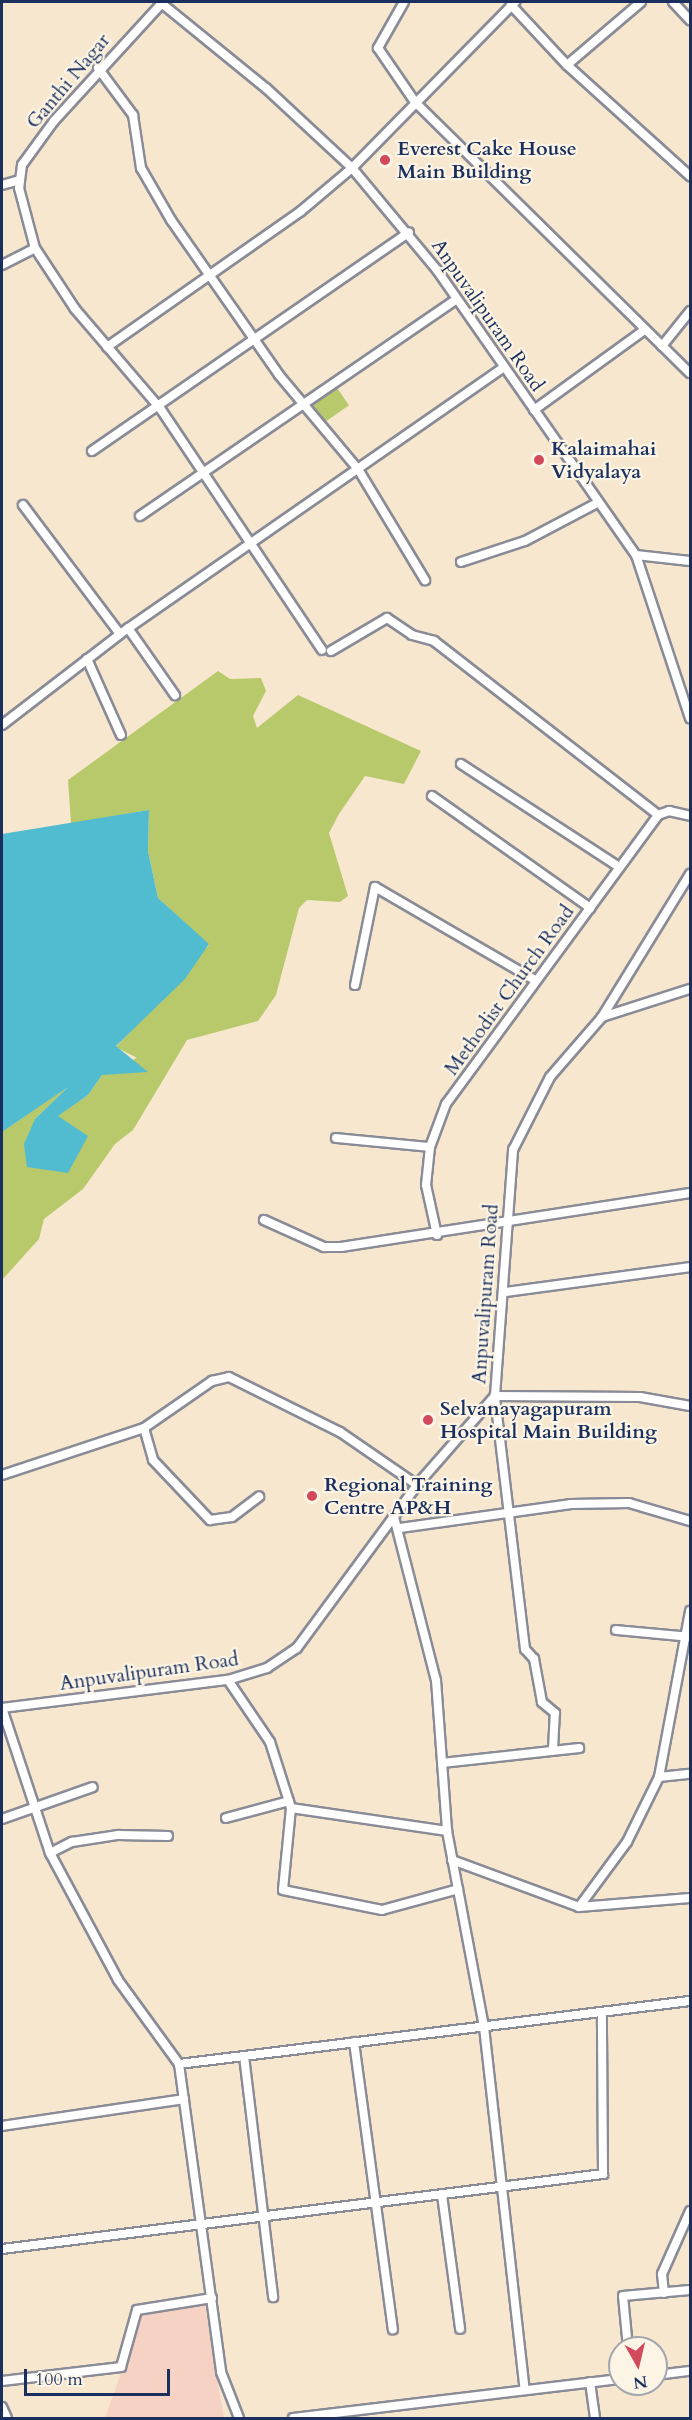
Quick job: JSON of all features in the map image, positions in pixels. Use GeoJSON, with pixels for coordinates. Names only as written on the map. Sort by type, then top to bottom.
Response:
{"type":"FeatureCollection","features":[{"type":"Feature","properties":{"kind":"street","name":"Ganthi Nagar"},"geometry":{"type":"LineString","coordinates":[[19,180],[28,156],[98,68],[161,2]]}},
{"type":"Feature","properties":{"kind":"street","name":"Anpuvalipuram Road"},"geometry":{"type":"LineString","coordinates":[[161,2],[267,89],[352,168],[409,232],[597,503],[636,555],[690,718]]}},
{"type":"Feature","properties":{"kind":"street"},"geometry":{"type":"LineString","coordinates":[[404,2],[378,48],[415,102],[643,331],[690,373]]}},
{"type":"Feature","properties":{"kind":"street"},"geometry":{"type":"LineString","coordinates":[[567,65],[641,2]]}},
{"type":"Feature","properties":{"kind":"street"},"geometry":{"type":"LineString","coordinates":[[673,2],[690,20]]}},
{"type":"Feature","properties":{"kind":"street"},"geometry":{"type":"LineString","coordinates":[[107,347],[208,272],[301,211],[352,168],[513,3],[567,65],[690,176]]}},
{"type":"Feature","properties":{"kind":"street"},"geometry":{"type":"LineString","coordinates":[[98,68],[133,115],[141,168],[208,272],[304,406],[358,470],[425,580]]}},
{"type":"Feature","properties":{"kind":"street"},"geometry":{"type":"LineString","coordinates":[[2,185],[19,180],[35,248],[107,347],[160,408],[204,476],[327,651],[387,618],[412,635],[434,640],[658,815],[669,811],[690,816]]}},
{"type":"Feature","properties":{"kind":"street"},"geometry":{"type":"LineString","coordinates":[[92,451],[160,408],[409,232]]}},
{"type":"Feature","properties":{"kind":"street"},"geometry":{"type":"LineString","coordinates":[[2,265],[35,248]]}},
{"type":"Feature","properties":{"kind":"street"},"geometry":{"type":"LineString","coordinates":[[140,516],[204,476],[455,300]]}},
{"type":"Feature","properties":{"kind":"street"},"geometry":{"type":"LineString","coordinates":[[662,346],[690,311]]}},
{"type":"Feature","properties":{"kind":"street"},"geometry":{"type":"LineString","coordinates":[[534,410],[643,331]]}},
{"type":"Feature","properties":{"kind":"street"},"geometry":{"type":"LineString","coordinates":[[2,725],[128,628],[252,545],[503,368]]}},
{"type":"Feature","properties":{"kind":"street"},"geometry":{"type":"LineString","coordinates":[[460,562],[525,541],[597,503]]}},
{"type":"Feature","properties":{"kind":"street"},"geometry":{"type":"LineString","coordinates":[[23,505],[120,634]]}},
{"type":"Feature","properties":{"kind":"street"},"geometry":{"type":"LineString","coordinates":[[636,555],[690,561]]}},
{"type":"Feature","properties":{"kind":"street"},"geometry":{"type":"LineString","coordinates":[[128,628],[175,695]]}},
{"type":"Feature","properties":{"kind":"street"},"geometry":{"type":"LineString","coordinates":[[87,659],[121,735]]}},
{"type":"Feature","properties":{"kind":"street"},"geometry":{"type":"LineString","coordinates":[[461,764],[619,867]]}},
{"type":"Feature","properties":{"kind":"street"},"geometry":{"type":"LineString","coordinates":[[432,796],[590,908]]}},
{"type":"Feature","properties":{"kind":"street","name":"Methodist Church Road"},"geometry":{"type":"LineString","coordinates":[[437,1235],[426,1185],[430,1147],[446,1104],[658,815]]}},
{"type":"Feature","properties":{"kind":"street","name":"Anpuvalipuram Road"},"geometry":{"type":"LineString","coordinates":[[2,1708],[228,1680],[267,1668],[297,1648],[417,1485],[495,1396],[506,1292],[513,1150],[550,1077],[602,1017],[690,874]]}},
{"type":"Feature","properties":{"kind":"street"},"geometry":{"type":"LineString","coordinates":[[355,986],[375,887],[535,980]]}},
{"type":"Feature","properties":{"kind":"street"},"geometry":{"type":"LineString","coordinates":[[602,1017],[690,989]]}},
{"type":"Feature","properties":{"kind":"street"},"geometry":{"type":"LineString","coordinates":[[336,1138],[430,1147]]}},
{"type":"Feature","properties":{"kind":"street"},"geometry":{"type":"LineString","coordinates":[[264,1220],[324,1247],[508,1225],[690,1193]]}},
{"type":"Feature","properties":{"kind":"street"},"geometry":{"type":"LineString","coordinates":[[506,1292],[690,1267]]}},
{"type":"Feature","properties":{"kind":"street"},"geometry":{"type":"LineString","coordinates":[[2,1475],[144,1428],[212,1381],[229,1377],[340,1432],[417,1485]]}},
{"type":"Feature","properties":{"kind":"street"},"geometry":{"type":"LineString","coordinates":[[554,1749],[555,1713],[542,1702],[534,1659],[525,1649],[512,1511],[495,1396],[640,1396],[690,1406]]}},
{"type":"Feature","properties":{"kind":"street"},"geometry":{"type":"LineString","coordinates":[[144,1428],[153,1460],[210,1520],[232,1517],[259,1497]]}},
{"type":"Feature","properties":{"kind":"street"},"geometry":{"type":"LineString","coordinates":[[400,1528],[512,1511],[629,1503],[690,1521]]}},
{"type":"Feature","properties":{"kind":"street"},"geometry":{"type":"LineString","coordinates":[[394,1517],[400,1528],[436,1680],[447,1832],[484,2027],[525,2390]]}},
{"type":"Feature","properties":{"kind":"street"},"geometry":{"type":"LineString","coordinates":[[579,1907],[627,1842],[659,1777],[690,1611]]}},
{"type":"Feature","properties":{"kind":"street"},"geometry":{"type":"LineString","coordinates":[[616,1630],[686,1636]]}},
{"type":"Feature","properties":{"kind":"street"},"geometry":{"type":"LineString","coordinates":[[228,1680],[270,1742],[290,1804],[283,1890],[382,1910],[458,1889]]}},
{"type":"Feature","properties":{"kind":"street"},"geometry":{"type":"LineString","coordinates":[[2,1708],[32,1811],[50,1853],[118,1980],[178,2064],[204,2228],[220,2372],[239,2418]]}},
{"type":"Feature","properties":{"kind":"street"},"geometry":{"type":"LineString","coordinates":[[442,1763],[579,1748]]}},
{"type":"Feature","properties":{"kind":"street"},"geometry":{"type":"LineString","coordinates":[[659,1777],[690,1774]]}},
{"type":"Feature","properties":{"kind":"street"},"geometry":{"type":"LineString","coordinates":[[2,1819],[32,1811],[93,1787]]}},
{"type":"Feature","properties":{"kind":"street"},"geometry":{"type":"LineString","coordinates":[[226,1818],[290,1804],[447,1832]]}},
{"type":"Feature","properties":{"kind":"street"},"geometry":{"type":"LineString","coordinates":[[50,1853],[72,1842],[118,1835],[168,1836]]}},
{"type":"Feature","properties":{"kind":"street"},"geometry":{"type":"LineString","coordinates":[[452,1860],[579,1907],[690,1898]]}},
{"type":"Feature","properties":{"kind":"street"},"geometry":{"type":"LineString","coordinates":[[178,2064],[690,2001]]}},
{"type":"Feature","properties":{"kind":"street"},"geometry":{"type":"LineString","coordinates":[[2,2249],[204,2228],[603,2174],[602,2012]]}},
{"type":"Feature","properties":{"kind":"street"},"geometry":{"type":"LineString","coordinates":[[354,2042],[378,2204],[393,2329]]}},
{"type":"Feature","properties":{"kind":"street"},"geometry":{"type":"LineString","coordinates":[[244,2056],[273,2297]]}},
{"type":"Feature","properties":{"kind":"street"},"geometry":{"type":"LineString","coordinates":[[2,2126],[184,2099]]}},
{"type":"Feature","properties":{"kind":"street"},"geometry":{"type":"LineString","coordinates":[[442,2196],[460,2329]]}},
{"type":"Feature","properties":{"kind":"street"},"geometry":{"type":"LineString","coordinates":[[664,2293],[662,2274],[690,2211]]}},
{"type":"Feature","properties":{"kind":"street"},"geometry":{"type":"LineString","coordinates":[[627,2336],[623,2296],[690,2290]]}},
{"type":"Feature","properties":{"kind":"street"},"geometry":{"type":"LineString","coordinates":[[2,2381],[121,2367],[137,2310],[212,2298]]}},
{"type":"Feature","properties":{"kind":"street"},"geometry":{"type":"LineString","coordinates":[[668,2374],[690,2371]]}},
{"type":"Feature","properties":{"kind":"street"},"geometry":{"type":"LineString","coordinates":[[293,2418],[608,2380]]}},
{"type":"Feature","properties":{"kind":"street"},"geometry":{"type":"LineString","coordinates":[[590,2382],[595,2418]]}},
{"type":"Feature","properties":{"kind":"street"},"geometry":{"type":"LineString","coordinates":[[2,2407],[7,2418]]}},
{"type":"Feature","properties":{"kind":"shaded area"},"geometry":{"type":"Polygon","coordinates":[[[213,2304],[205,2306],[224,2418],[105,2418],[143,2312],[213,2304]]]}},
{"type":"Feature","properties":{"kind":"green space"},"geometry":{"type":"Polygon","coordinates":[[[337,388],[349,405],[323,424],[311,406],[337,388]]]}},
{"type":"Feature","properties":{"kind":"green space"},"geometry":{"type":"Polygon","coordinates":[[[218,671],[230,679],[261,678],[266,691],[253,716],[257,728],[298,695],[421,751],[404,784],[365,776],[339,814],[329,833],[348,896],[340,902],[307,900],[299,908],[276,995],[258,1021],[187,1040],[133,1130],[115,1144],[83,1189],[44,1219],[39,1239],[2,1280],[2,1132],[70,1085],[35,1119],[70,1128],[57,1116],[88,1095],[102,1075],[137,1058],[116,1047],[209,945],[158,898],[148,851],[149,810],[71,824],[68,780],[218,671]]]}},
{"type":"Feature","properties":{"kind":"water"},"geometry":{"type":"Polygon","coordinates":[[[149,810],[148,851],[158,898],[209,944],[185,979],[116,1046],[148,1072],[102,1075],[88,1095],[58,1116],[88,1136],[68,1173],[27,1167],[24,1144],[35,1119],[68,1087],[2,1132],[2,834],[149,810]]]}},
{"type":"Feature","properties":{"kind":"place","name":"Everest Cake House Main Building"},"geometry":{"type":"Point","coordinates":[385,160]}},
{"type":"Feature","properties":{"kind":"place","name":"Kalaimahai Vidyalaya"},"geometry":{"type":"Point","coordinates":[539,460]}},
{"type":"Feature","properties":{"kind":"place","name":"Selvanayagapuram Hospital Main Building"},"geometry":{"type":"Point","coordinates":[428,1420]}},
{"type":"Feature","properties":{"kind":"place","name":"Regional Training Centre AP&H"},"geometry":{"type":"Point","coordinates":[312,1496]}}]}
